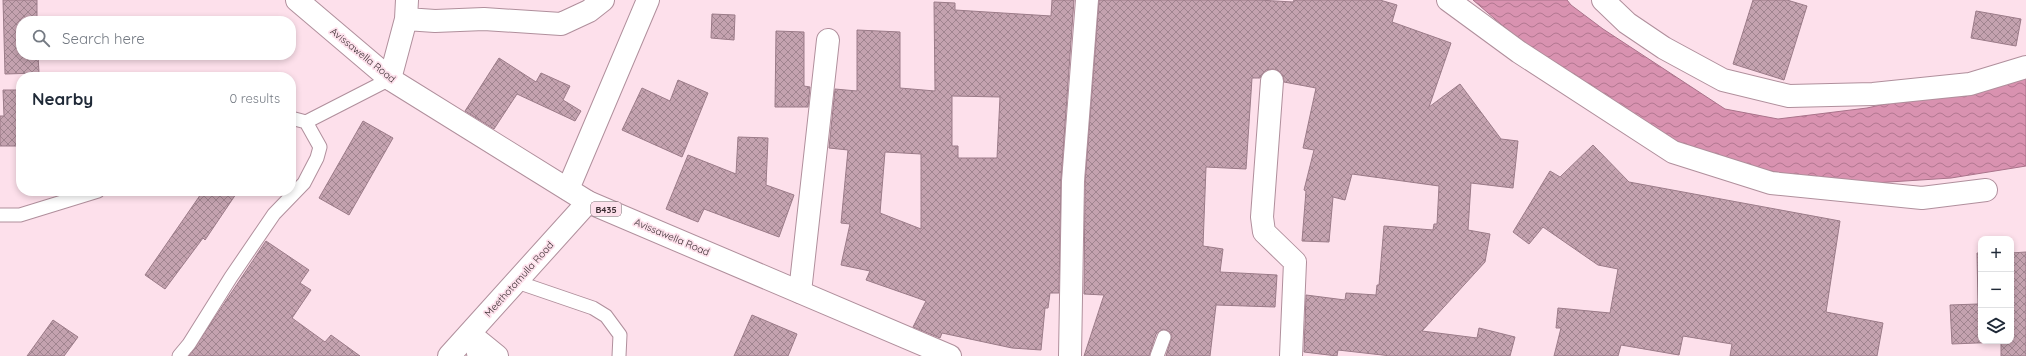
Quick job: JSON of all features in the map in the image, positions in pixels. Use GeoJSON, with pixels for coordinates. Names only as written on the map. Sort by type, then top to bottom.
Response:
{"type":"FeatureCollection","features":[{"type":"Feature","properties":{"kind":"street","name":"Avissawella Road"},"geometry":{"type":"LineString","coordinates":[[296,0],[390,79],[588,202],[950,356]]}},
{"type":"Feature","properties":{"kind":"street"},"geometry":{"type":"LineString","coordinates":[[390,79],[406,10],[435,21],[485,9],[561,24],[589,11],[603,0]]}},
{"type":"Feature","properties":{"kind":"street"},"geometry":{"type":"LineString","coordinates":[[568,189],[648,0]]}},
{"type":"Feature","properties":{"kind":"street"},"geometry":{"type":"LineString","coordinates":[[1070,356],[1073,181],[1087,0]]}},
{"type":"Feature","properties":{"kind":"street"},"geometry":{"type":"LineString","coordinates":[[1448,0],[1519,52],[1674,152],[1771,183],[1922,198],[1986,190]]}},
{"type":"Feature","properties":{"kind":"street"},"geometry":{"type":"LineString","coordinates":[[1603,0],[1627,24],[1664,48],[1722,80],[1789,96],[1873,94],[1970,84],[2026,67]]}},
{"type":"Feature","properties":{"kind":"street"},"geometry":{"type":"LineString","coordinates":[[800,292],[828,40]]}},
{"type":"Feature","properties":{"kind":"street"},"geometry":{"type":"LineString","coordinates":[[1272,81],[1262,217],[1264,232],[1295,262],[1291,356]]}},
{"type":"Feature","properties":{"kind":"street","name":"Meethotamulla Road"},"geometry":{"type":"LineString","coordinates":[[449,356],[588,202]]}},
{"type":"Feature","properties":{"kind":"street"},"geometry":{"type":"LineString","coordinates":[[470,334],[497,356]]}},
{"type":"Feature","properties":{"kind":"lane"},"geometry":{"type":"LineString","coordinates":[[296,119],[306,122],[390,79]]}},
{"type":"Feature","properties":{"kind":"lane"},"geometry":{"type":"LineString","coordinates":[[296,191],[304,183],[317,158],[320,147],[306,122]]}},
{"type":"Feature","properties":{"kind":"lane"},"geometry":{"type":"LineString","coordinates":[[0,215],[20,215],[82,196]]}},
{"type":"Feature","properties":{"kind":"lane"},"geometry":{"type":"LineString","coordinates":[[179,356],[189,344],[231,277],[274,214],[291,196]]}},
{"type":"Feature","properties":{"kind":"lane"},"geometry":{"type":"LineString","coordinates":[[517,282],[593,308],[606,316],[620,335],[619,356]]}},
{"type":"Feature","properties":{"kind":"lane"},"geometry":{"type":"LineString","coordinates":[[470,334],[474,356]]}},
{"type":"Feature","properties":{"kind":"lane"},"geometry":{"type":"LineString","coordinates":[[1157,356],[1164,337]]}},
{"type":"Feature","properties":{"kind":"water"},"geometry":{"type":"Polygon","coordinates":[[[1473,0],[1567,0],[1571,5],[1603,29],[1725,109],[1778,119],[1867,108],[2026,73],[2026,166],[1951,178],[1843,185],[1719,161],[1626,117],[1538,56],[1473,0]]]}},
{"type":"Feature","properties":{"kind":"building"},"geometry":{"type":"Polygon","coordinates":[[[3,0],[37,0],[37,16],[16,16],[16,60],[38,60],[39,72],[16,72],[16,74],[5,74],[3,0]]]}},
{"type":"Feature","properties":{"kind":"building"},"geometry":{"type":"Polygon","coordinates":[[[1052,0],[1074,0],[1061,180],[1059,293],[1050,293],[1048,308],[1045,308],[1041,350],[1012,348],[942,333],[940,338],[913,327],[926,301],[866,280],[870,271],[841,265],[850,224],[841,223],[848,150],[829,148],[835,89],[857,91],[857,30],[900,32],[900,88],[935,91],[934,2],[955,3],[955,10],[1051,16],[1052,0]],[[952,96],[952,146],[958,146],[958,158],[997,158],[1000,97],[952,96]],[[885,152],[880,213],[921,229],[921,154],[885,152]]]}},
{"type":"Feature","properties":{"kind":"building"},"geometry":{"type":"Polygon","coordinates":[[[1099,0],[1258,0],[1293,2],[1294,0],[1380,0],[1397,5],[1392,22],[1451,43],[1429,107],[1460,84],[1501,139],[1518,141],[1513,188],[1471,183],[1468,230],[1490,234],[1485,262],[1422,331],[1477,338],[1479,328],[1515,337],[1510,356],[1391,356],[1338,350],[1337,356],[1304,352],[1306,295],[1345,300],[1346,293],[1376,295],[1377,285],[1379,285],[1384,226],[1433,230],[1434,224],[1437,224],[1439,186],[1352,174],[1345,200],[1333,197],[1329,242],[1302,241],[1306,191],[1304,190],[1314,150],[1303,148],[1316,88],[1284,82],[1283,76],[1279,71],[1273,69],[1266,70],[1260,78],[1252,78],[1246,169],[1206,167],[1203,246],[1223,249],[1220,272],[1277,275],[1275,307],[1216,305],[1210,356],[1166,356],[1172,336],[1170,332],[1163,329],[1156,334],[1149,356],[1084,356],[1104,295],[1084,294],[1085,182],[1099,0]]]}},
{"type":"Feature","properties":{"kind":"building"},"geometry":{"type":"Polygon","coordinates":[[[1753,0],[1787,0],[1807,6],[1784,80],[1733,64],[1753,0]]]}},
{"type":"Feature","properties":{"kind":"building"},"geometry":{"type":"Polygon","coordinates":[[[1976,11],[2021,19],[2016,46],[1971,38],[1976,11]]]}},
{"type":"Feature","properties":{"kind":"building"},"geometry":{"type":"Polygon","coordinates":[[[712,14],[735,15],[734,40],[711,38],[712,14]]]}},
{"type":"Feature","properties":{"kind":"building"},"geometry":{"type":"Polygon","coordinates":[[[776,31],[804,32],[804,86],[810,87],[808,107],[775,107],[776,31]]]}},
{"type":"Feature","properties":{"kind":"building"},"geometry":{"type":"Polygon","coordinates":[[[499,58],[536,82],[541,73],[570,86],[563,100],[581,111],[575,121],[517,94],[494,129],[465,111],[499,58]]]}},
{"type":"Feature","properties":{"kind":"building"},"geometry":{"type":"Polygon","coordinates":[[[678,80],[708,93],[682,157],[622,130],[642,88],[670,101],[678,80]]]}},
{"type":"Feature","properties":{"kind":"building"},"geometry":{"type":"Polygon","coordinates":[[[3,90],[16,90],[16,146],[0,146],[0,116],[4,116],[3,90]]]}},
{"type":"Feature","properties":{"kind":"building"},"geometry":{"type":"Polygon","coordinates":[[[363,121],[393,138],[349,215],[319,198],[363,121]]]}},
{"type":"Feature","properties":{"kind":"building"},"geometry":{"type":"Polygon","coordinates":[[[738,137],[768,138],[766,185],[794,195],[779,237],[704,209],[698,222],[666,209],[688,155],[736,174],[738,137]]]}},
{"type":"Feature","properties":{"kind":"building"},"geometry":{"type":"Polygon","coordinates":[[[1593,145],[1629,182],[1840,221],[1826,312],[1883,323],[1877,356],[1730,356],[1732,344],[1683,336],[1679,355],[1621,345],[1618,356],[1554,356],[1561,328],[1556,328],[1558,308],[1610,313],[1618,269],[1598,265],[1543,227],[1529,244],[1513,232],[1550,171],[1560,177],[1593,145]]]}},
{"type":"Feature","properties":{"kind":"building"},"geometry":{"type":"Polygon","coordinates":[[[200,196],[235,196],[205,240],[203,238],[165,289],[145,275],[200,196]]]}},
{"type":"Feature","properties":{"kind":"building"},"geometry":{"type":"Polygon","coordinates":[[[266,241],[309,270],[300,283],[311,290],[292,318],[325,342],[331,335],[360,356],[189,356],[266,241]]]}},
{"type":"Feature","properties":{"kind":"building"},"geometry":{"type":"Polygon","coordinates":[[[2026,252],[2026,356],[2001,356],[2001,344],[2014,344],[2014,253],[2026,252]]]}},
{"type":"Feature","properties":{"kind":"building"},"geometry":{"type":"Polygon","coordinates":[[[1977,253],[1978,253],[1978,304],[1977,253]]]}},
{"type":"Feature","properties":{"kind":"building"},"geometry":{"type":"Polygon","coordinates":[[[1978,304],[1978,343],[1952,344],[1950,305],[1978,304]]]}},
{"type":"Feature","properties":{"kind":"building"},"geometry":{"type":"Polygon","coordinates":[[[752,315],[797,334],[788,356],[734,356],[752,315]]]}},
{"type":"Feature","properties":{"kind":"building"},"geometry":{"type":"Polygon","coordinates":[[[53,320],[78,337],[64,356],[27,356],[53,320]]]}}]}
